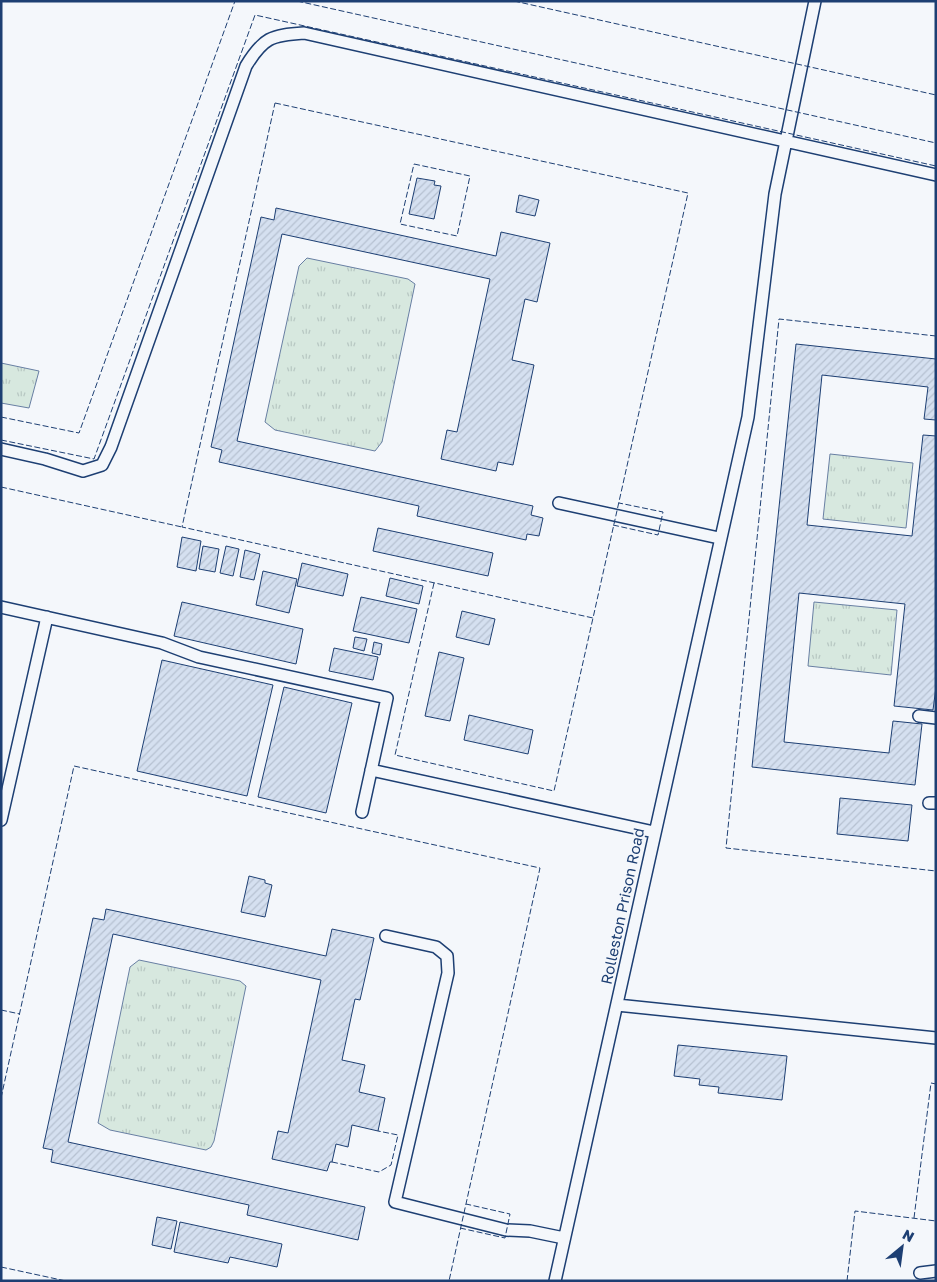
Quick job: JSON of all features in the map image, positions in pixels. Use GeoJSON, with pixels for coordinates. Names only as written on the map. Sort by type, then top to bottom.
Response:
{"type":"FeatureCollection","features":[{"type":"Feature","properties":{"kind":"lane","name":"Rolleston Prison Road"},"geometry":{"type":"LineString","coordinates":[[555,1281],[719,538],[727,513],[748,417],[775,194],[815,1]]}},
{"type":"Feature","properties":{"kind":"lane"},"geometry":{"type":"LineString","coordinates":[[1,449],[46,459],[83,471],[102,465],[111,447],[246,66],[259,46],[280,34],[304,33],[936,175]]}},
{"type":"Feature","properties":{"kind":"lane"},"geometry":{"type":"LineString","coordinates":[[559,503],[719,538]]}},
{"type":"Feature","properties":{"kind":"lane"},"geometry":{"type":"LineString","coordinates":[[1,607],[162,643],[199,657],[387,698],[362,812]]}},
{"type":"Feature","properties":{"kind":"lane"},"geometry":{"type":"LineString","coordinates":[[1,820],[47,617]]}},
{"type":"Feature","properties":{"kind":"lane"},"geometry":{"type":"LineString","coordinates":[[919,716],[936,718]]}},
{"type":"Feature","properties":{"kind":"lane"},"geometry":{"type":"LineString","coordinates":[[371,770],[654,832]]}},
{"type":"Feature","properties":{"kind":"lane"},"geometry":{"type":"LineString","coordinates":[[386,936],[436,947],[447,956],[448,973],[395,1202],[489,1226],[564,1238]]}},
{"type":"Feature","properties":{"kind":"lane"},"geometry":{"type":"LineString","coordinates":[[617,1005],[936,1038]]}},
{"type":"Feature","properties":{"kind":"lane"},"geometry":{"type":"LineString","coordinates":[[920,1273],[936,1271]]}},
{"type":"Feature","properties":{"kind":"green space"},"geometry":{"type":"Polygon","coordinates":[[[307,258],[408,279],[415,284],[382,442],[375,451],[275,430],[265,422],[299,266],[307,258]]]}},
{"type":"Feature","properties":{"kind":"green space"},"geometry":{"type":"Polygon","coordinates":[[[1,363],[39,371],[29,408],[1,403],[1,363]]]}},
{"type":"Feature","properties":{"kind":"green space"},"geometry":{"type":"Polygon","coordinates":[[[830,454],[913,463],[906,528],[823,519],[830,454]]]}},
{"type":"Feature","properties":{"kind":"green space"},"geometry":{"type":"Polygon","coordinates":[[[814,602],[897,610],[891,675],[808,666],[814,602]]]}},
{"type":"Feature","properties":{"kind":"green space"},"geometry":{"type":"Polygon","coordinates":[[[139,960],[240,981],[246,986],[214,1141],[211,1147],[206,1150],[110,1130],[98,1123],[130,967],[139,960]]]}},
{"type":"Feature","properties":{"kind":"building"},"geometry":{"type":"Polygon","coordinates":[[[417,178],[435,181],[434,185],[441,186],[434,219],[409,214],[417,178]]]}},
{"type":"Feature","properties":{"kind":"building"},"geometry":{"type":"Polygon","coordinates":[[[519,195],[539,200],[535,216],[516,212],[519,195]]]}},
{"type":"Feature","properties":{"kind":"building"},"geometry":{"type":"Polygon","coordinates":[[[276,208],[496,256],[501,232],[550,243],[537,302],[525,299],[512,360],[534,365],[513,465],[498,462],[496,471],[441,459],[447,430],[457,432],[490,279],[282,234],[237,441],[533,506],[531,515],[543,518],[539,536],[527,534],[526,540],[417,516],[419,506],[219,462],[222,450],[211,447],[261,217],[274,220],[276,208]]]}},
{"type":"Feature","properties":{"kind":"building"},"geometry":{"type":"Polygon","coordinates":[[[796,344],[936,359],[936,420],[924,419],[928,387],[822,375],[807,525],[912,536],[923,435],[936,436],[936,687],[933,710],[894,706],[905,604],[799,593],[784,742],[889,753],[893,721],[922,724],[915,785],[752,767],[796,344]]]}},
{"type":"Feature","properties":{"kind":"building"},"geometry":{"type":"Polygon","coordinates":[[[378,528],[493,553],[488,576],[373,551],[378,528]]]}},
{"type":"Feature","properties":{"kind":"building"},"geometry":{"type":"Polygon","coordinates":[[[182,537],[201,541],[196,571],[177,567],[182,537]]]}},
{"type":"Feature","properties":{"kind":"building"},"geometry":{"type":"Polygon","coordinates":[[[203,546],[219,549],[215,572],[199,569],[203,546]]]}},
{"type":"Feature","properties":{"kind":"building"},"geometry":{"type":"Polygon","coordinates":[[[226,546],[239,549],[233,576],[220,573],[226,546]]]}},
{"type":"Feature","properties":{"kind":"building"},"geometry":{"type":"Polygon","coordinates":[[[245,550],[260,554],[254,580],[240,577],[245,550]]]}},
{"type":"Feature","properties":{"kind":"building"},"geometry":{"type":"Polygon","coordinates":[[[302,563],[348,574],[343,596],[297,586],[302,563]]]}},
{"type":"Feature","properties":{"kind":"building"},"geometry":{"type":"Polygon","coordinates":[[[263,571],[297,579],[289,613],[256,605],[263,571]]]}},
{"type":"Feature","properties":{"kind":"building"},"geometry":{"type":"Polygon","coordinates":[[[390,578],[423,586],[419,604],[386,596],[390,578]]]}},
{"type":"Feature","properties":{"kind":"building"},"geometry":{"type":"Polygon","coordinates":[[[361,597],[417,609],[409,643],[353,631],[361,597]]]}},
{"type":"Feature","properties":{"kind":"building"},"geometry":{"type":"Polygon","coordinates":[[[182,602],[303,629],[296,664],[174,636],[182,602]]]}},
{"type":"Feature","properties":{"kind":"building"},"geometry":{"type":"Polygon","coordinates":[[[462,611],[495,619],[489,645],[456,637],[462,611]]]}},
{"type":"Feature","properties":{"kind":"building"},"geometry":{"type":"Polygon","coordinates":[[[355,637],[367,639],[364,651],[353,648],[355,637]]]}},
{"type":"Feature","properties":{"kind":"building"},"geometry":{"type":"Polygon","coordinates":[[[374,642],[382,644],[380,655],[372,653],[374,642]]]}},
{"type":"Feature","properties":{"kind":"building"},"geometry":{"type":"Polygon","coordinates":[[[334,648],[378,657],[373,680],[329,671],[334,648]]]}},
{"type":"Feature","properties":{"kind":"building"},"geometry":{"type":"Polygon","coordinates":[[[439,652],[464,658],[450,721],[425,716],[439,652]]]}},
{"type":"Feature","properties":{"kind":"building"},"geometry":{"type":"Polygon","coordinates":[[[162,660],[273,685],[247,796],[137,771],[162,660]]]}},
{"type":"Feature","properties":{"kind":"building"},"geometry":{"type":"Polygon","coordinates":[[[284,687],[352,703],[326,813],[258,797],[284,687]]]}},
{"type":"Feature","properties":{"kind":"building"},"geometry":{"type":"Polygon","coordinates":[[[469,715],[533,730],[528,754],[464,740],[469,715]]]}},
{"type":"Feature","properties":{"kind":"building"},"geometry":{"type":"Polygon","coordinates":[[[840,798],[912,805],[908,841],[837,834],[840,798]]]}},
{"type":"Feature","properties":{"kind":"building"},"geometry":{"type":"Polygon","coordinates":[[[249,876],[265,880],[265,883],[272,885],[265,917],[241,912],[249,876]]]}},
{"type":"Feature","properties":{"kind":"building"},"geometry":{"type":"Polygon","coordinates":[[[106,909],[326,956],[332,929],[374,938],[360,1000],[355,999],[342,1060],[365,1065],[359,1092],[385,1098],[378,1131],[352,1125],[348,1147],[336,1144],[332,1162],[330,1162],[327,1171],[272,1159],[278,1131],[288,1133],[321,980],[113,934],[68,1142],[365,1207],[358,1240],[247,1215],[249,1205],[51,1162],[53,1150],[43,1148],[93,918],[104,920],[106,909]]]}},
{"type":"Feature","properties":{"kind":"building"},"geometry":{"type":"Polygon","coordinates":[[[678,1045],[787,1056],[782,1100],[718,1093],[719,1087],[699,1085],[700,1079],[674,1076],[678,1045]]]}},
{"type":"Feature","properties":{"kind":"building"},"geometry":{"type":"Polygon","coordinates":[[[157,1217],[177,1221],[171,1249],[152,1245],[157,1217]]]}},
{"type":"Feature","properties":{"kind":"building"},"geometry":{"type":"Polygon","coordinates":[[[180,1222],[282,1244],[277,1267],[230,1257],[228,1263],[174,1252],[180,1222]]]}},
{"type":"Feature","properties":{"kind":"fence"},"geometry":{"type":"LineString","coordinates":[[1,417],[79,433],[235,1]]}},
{"type":"Feature","properties":{"kind":"fence"},"geometry":{"type":"LineString","coordinates":[[297,1],[936,143]]}},
{"type":"Feature","properties":{"kind":"fence"},"geometry":{"type":"LineString","coordinates":[[514,1],[936,95]]}},
{"type":"Feature","properties":{"kind":"fence"},"geometry":{"type":"LineString","coordinates":[[1,440],[94,459],[255,15],[936,166]]}},
{"type":"Feature","properties":{"kind":"fence"},"geometry":{"type":"LineString","coordinates":[[275,103],[688,193],[593,618],[182,527],[275,103]]}},
{"type":"Feature","properties":{"kind":"fence"},"geometry":{"type":"LineString","coordinates":[[414,164],[470,176],[457,236],[400,224],[414,164]]}},
{"type":"Feature","properties":{"kind":"fence"},"geometry":{"type":"LineString","coordinates":[[936,336],[779,319],[726,848],[936,871]]}},
{"type":"Feature","properties":{"kind":"fence"},"geometry":{"type":"LineString","coordinates":[[1,487],[182,527]]}},
{"type":"Feature","properties":{"kind":"fence"},"geometry":{"type":"LineString","coordinates":[[613,525],[658,535],[663,512],[619,503]]}},
{"type":"Feature","properties":{"kind":"fence"},"geometry":{"type":"LineString","coordinates":[[434,583],[395,755],[554,791],[593,618]]}},
{"type":"Feature","properties":{"kind":"fence"},"geometry":{"type":"LineString","coordinates":[[1,1098],[74,766],[540,868],[449,1281]]}},
{"type":"Feature","properties":{"kind":"fence"},"geometry":{"type":"LineString","coordinates":[[1,1010],[20,1014]]}},
{"type":"Feature","properties":{"kind":"fence"},"geometry":{"type":"LineString","coordinates":[[914,1218],[931,1083],[936,1084]]}},
{"type":"Feature","properties":{"kind":"fence"},"geometry":{"type":"LineString","coordinates":[[332,1162],[379,1172],[391,1165],[398,1135],[378,1131]]}},
{"type":"Feature","properties":{"kind":"fence"},"geometry":{"type":"LineString","coordinates":[[460,1228],[505,1238],[510,1214],[466,1204]]}},
{"type":"Feature","properties":{"kind":"fence"},"geometry":{"type":"LineString","coordinates":[[847,1281],[855,1211],[936,1221]]}},
{"type":"Feature","properties":{"kind":"fence"},"geometry":{"type":"LineString","coordinates":[[1,1267],[66,1281]]}}]}
